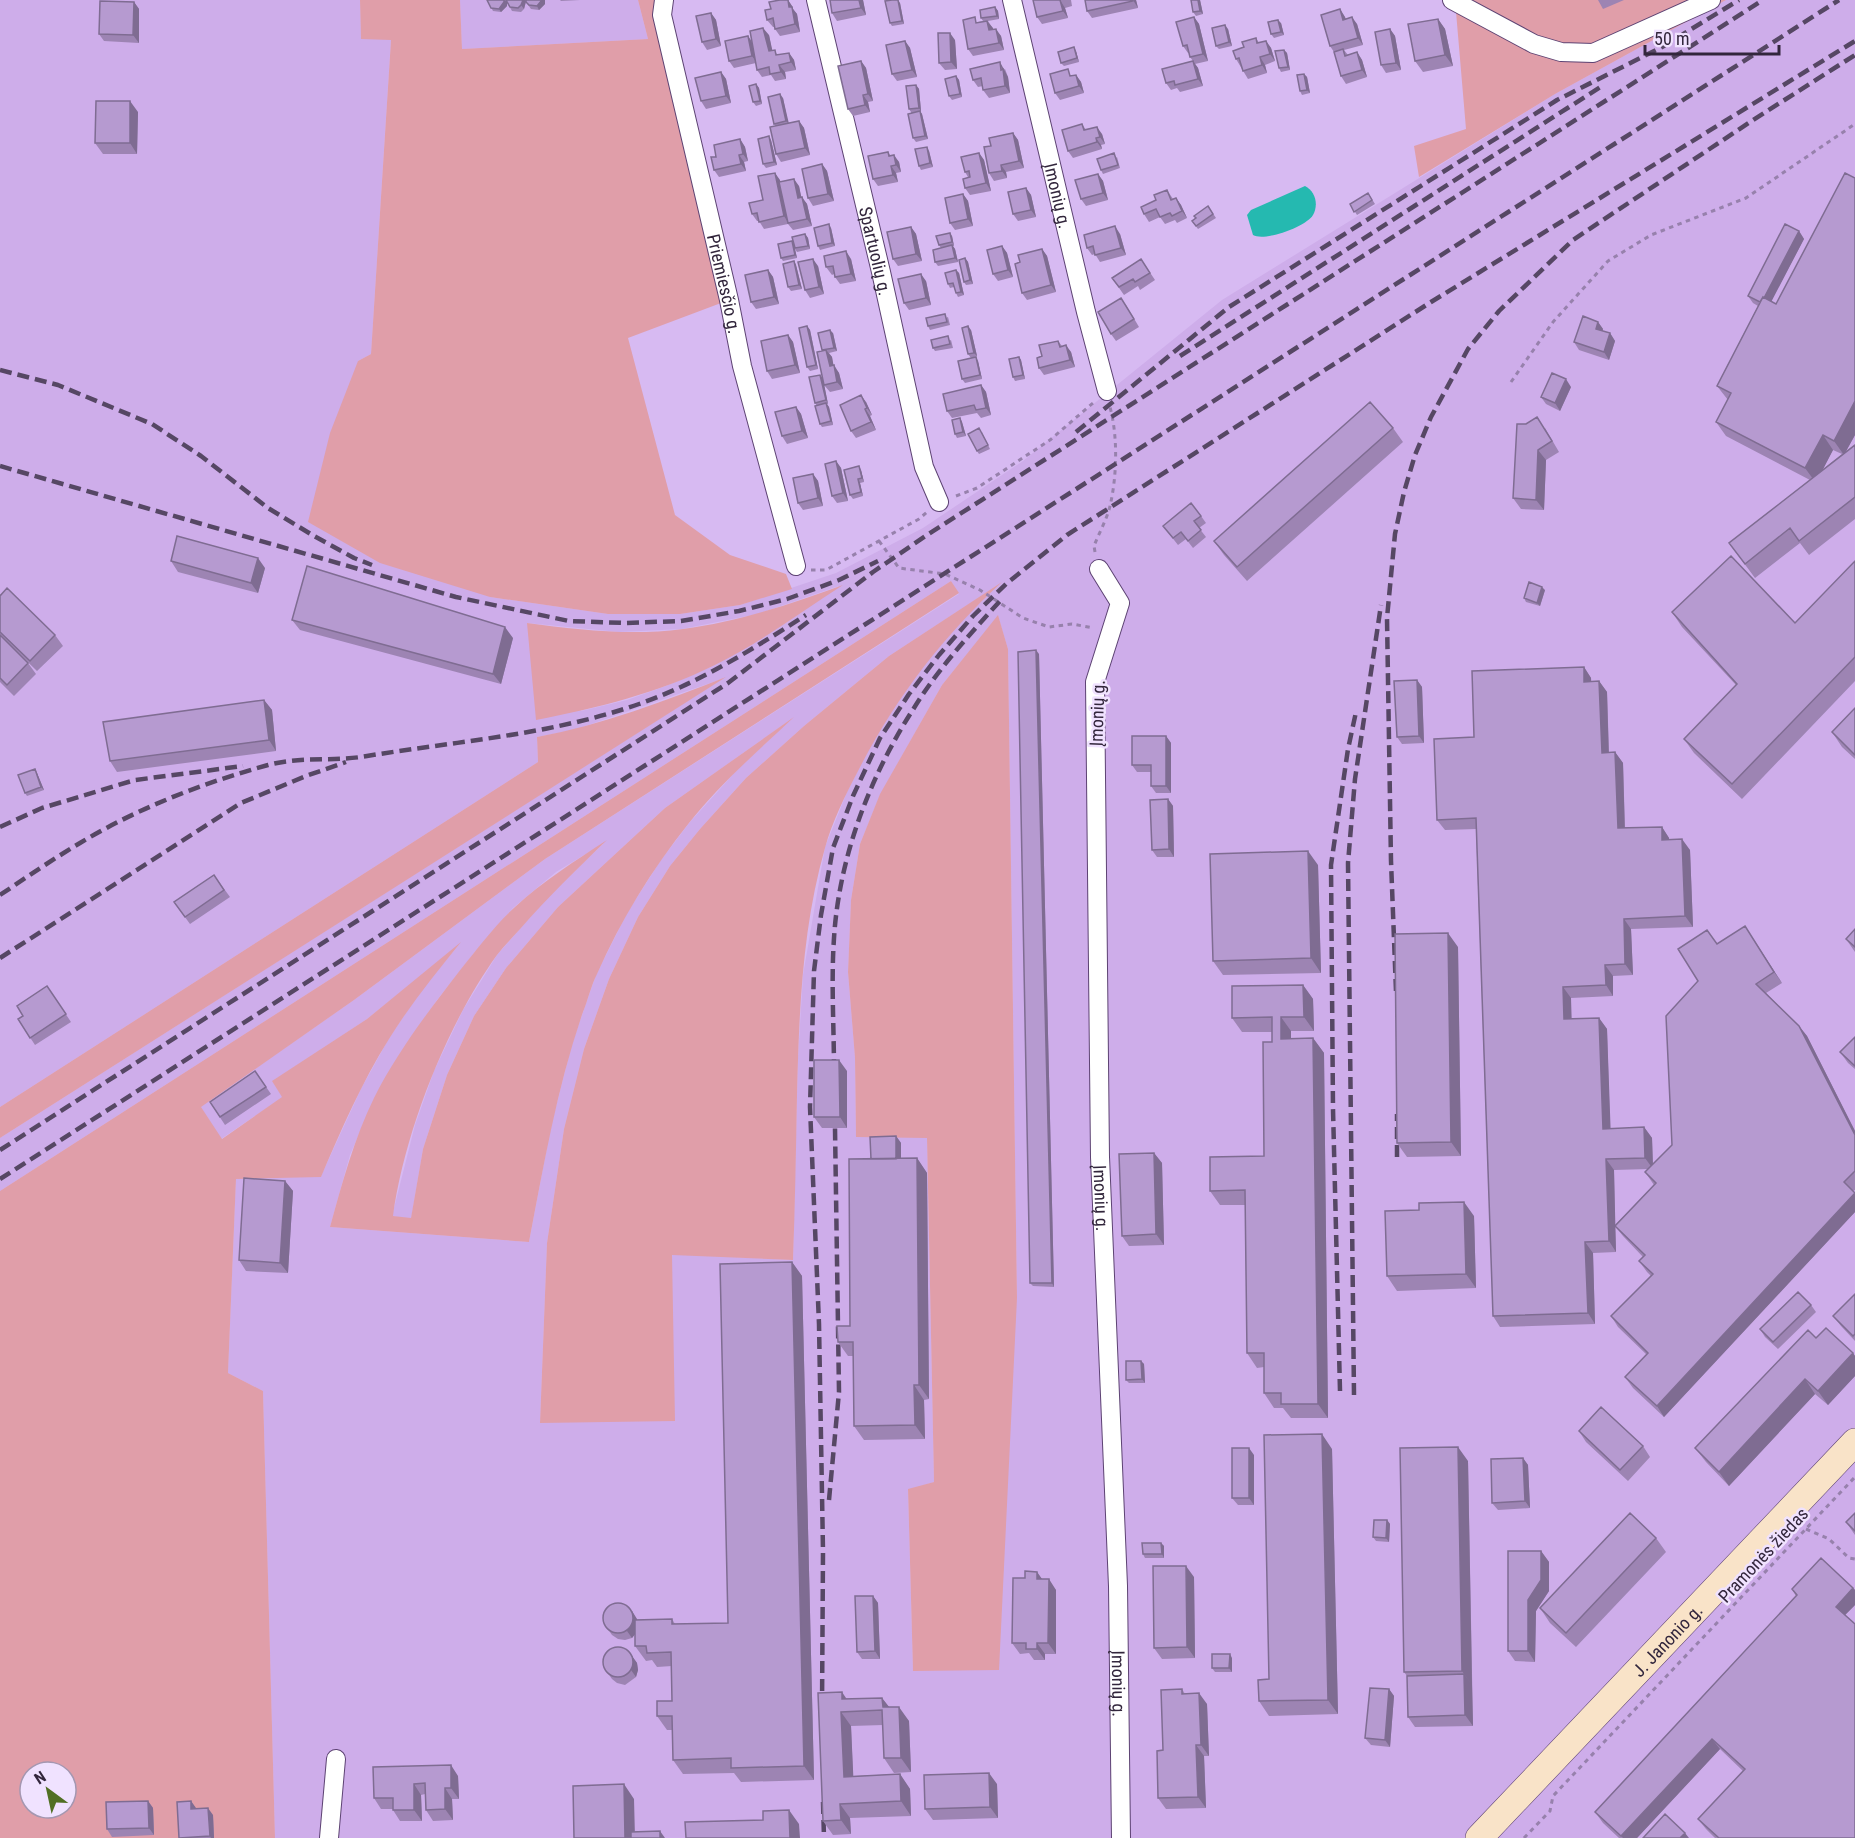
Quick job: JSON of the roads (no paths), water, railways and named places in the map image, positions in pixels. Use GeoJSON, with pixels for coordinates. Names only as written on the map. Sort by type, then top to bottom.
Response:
{"type":"FeatureCollection","features":[{"type":"Feature","properties":{"kind":"main road","name":"J. Janonio g."},"geometry":{"type":"LineString","coordinates":[[1479,1838],[1855,1442]]}},
{"type":"Feature","properties":{"kind":"street","name":"Priemiesčio g."},"geometry":{"type":"LineString","coordinates":[[664,0],[662,15],[729,300],[742,366],[796,566]]}},
{"type":"Feature","properties":{"kind":"street","name":"Spartuolių g."},"geometry":{"type":"LineString","coordinates":[[816,0],[881,272],[924,467],[939,502]]}},
{"type":"Feature","properties":{"kind":"street","name":"Įmonių g."},"geometry":{"type":"LineString","coordinates":[[1012,0],[1107,391]]}},
{"type":"Feature","properties":{"kind":"street"},"geometry":{"type":"LineString","coordinates":[[1452,0],[1534,44],[1561,52],[1593,53],[1711,0]]}},
{"type":"Feature","properties":{"kind":"street","name":"Įmonių g."},"geometry":{"type":"LineString","coordinates":[[1099,569],[1120,603],[1095,682],[1100,1157],[1118,1586],[1121,1838]]}},
{"type":"Feature","properties":{"kind":"street"},"geometry":{"type":"LineString","coordinates":[[329,1838],[336,1759]]}},
{"type":"Feature","properties":{"kind":"railway"},"geometry":{"type":"LineString","coordinates":[[1076,432],[1229,307],[1557,100],[1662,47],[1739,0]]}},
{"type":"Feature","properties":{"kind":"railway"},"geometry":{"type":"LineString","coordinates":[[0,1150],[728,683],[873,572],[927,535],[1763,0]]}},
{"type":"Feature","properties":{"kind":"railway"},"geometry":{"type":"LineString","coordinates":[[0,1179],[1839,0]]}},
{"type":"Feature","properties":{"kind":"railway"},"geometry":{"type":"LineString","coordinates":[[822,1709],[823,1551],[819,1324],[810,1107],[814,971],[833,848],[853,796],[880,738],[909,694],[973,616],[1006,584],[1067,535],[1431,302],[1855,41]]}},
{"type":"Feature","properties":{"kind":"railway"},"geometry":{"type":"LineString","coordinates":[[1396,991],[1391,861],[1387,618],[1395,534],[1404,492],[1415,455],[1431,417],[1468,349],[1499,311],[1573,240],[1855,55]]}},
{"type":"Feature","properties":{"kind":"railway"},"geometry":{"type":"LineString","coordinates":[[1180,356],[1602,86]]}},
{"type":"Feature","properties":{"kind":"railway"},"geometry":{"type":"LineString","coordinates":[[0,370],[58,385],[152,424],[201,456],[268,508],[354,558],[372,565]]}},
{"type":"Feature","properties":{"kind":"railway"},"geometry":{"type":"LineString","coordinates":[[0,466],[456,597],[569,621],[625,623],[681,621],[739,611],[787,599],[839,580],[878,561]]}},
{"type":"Feature","properties":{"kind":"railway"},"geometry":{"type":"LineString","coordinates":[[834,1071],[834,938],[842,877],[859,818],[884,761],[923,694],[954,653],[1000,601]]}},
{"type":"Feature","properties":{"kind":"railway"},"geometry":{"type":"LineString","coordinates":[[1354,1395],[1348,863],[1355,779],[1381,605]]}},
{"type":"Feature","properties":{"kind":"railway"},"geometry":{"type":"LineString","coordinates":[[0,895],[102,830],[171,798],[219,780],[280,762],[355,758],[538,730],[606,715],[661,696],[704,676],[746,653],[806,615]]}},
{"type":"Feature","properties":{"kind":"railway"},"geometry":{"type":"LineString","coordinates":[[1340,1391],[1333,1109],[1331,865],[1348,749],[1356,712]]}},
{"type":"Feature","properties":{"kind":"railway"},"geometry":{"type":"LineString","coordinates":[[0,958],[241,803],[346,762]]}},
{"type":"Feature","properties":{"kind":"railway"},"geometry":{"type":"LineString","coordinates":[[0,827],[42,808],[135,780],[243,766]]}},
{"type":"Feature","properties":{"kind":"railway"},"geometry":{"type":"LineString","coordinates":[[1397,1114],[1397,1157]]}},
{"type":"Feature","properties":{"kind":"railway"},"geometry":{"type":"LineString","coordinates":[[829,1500],[839,1392],[835,1128]]}},
{"type":"Feature","properties":{"kind":"railway"},"geometry":{"type":"LineString","coordinates":[[823,1802],[824,1838]]}}]}
